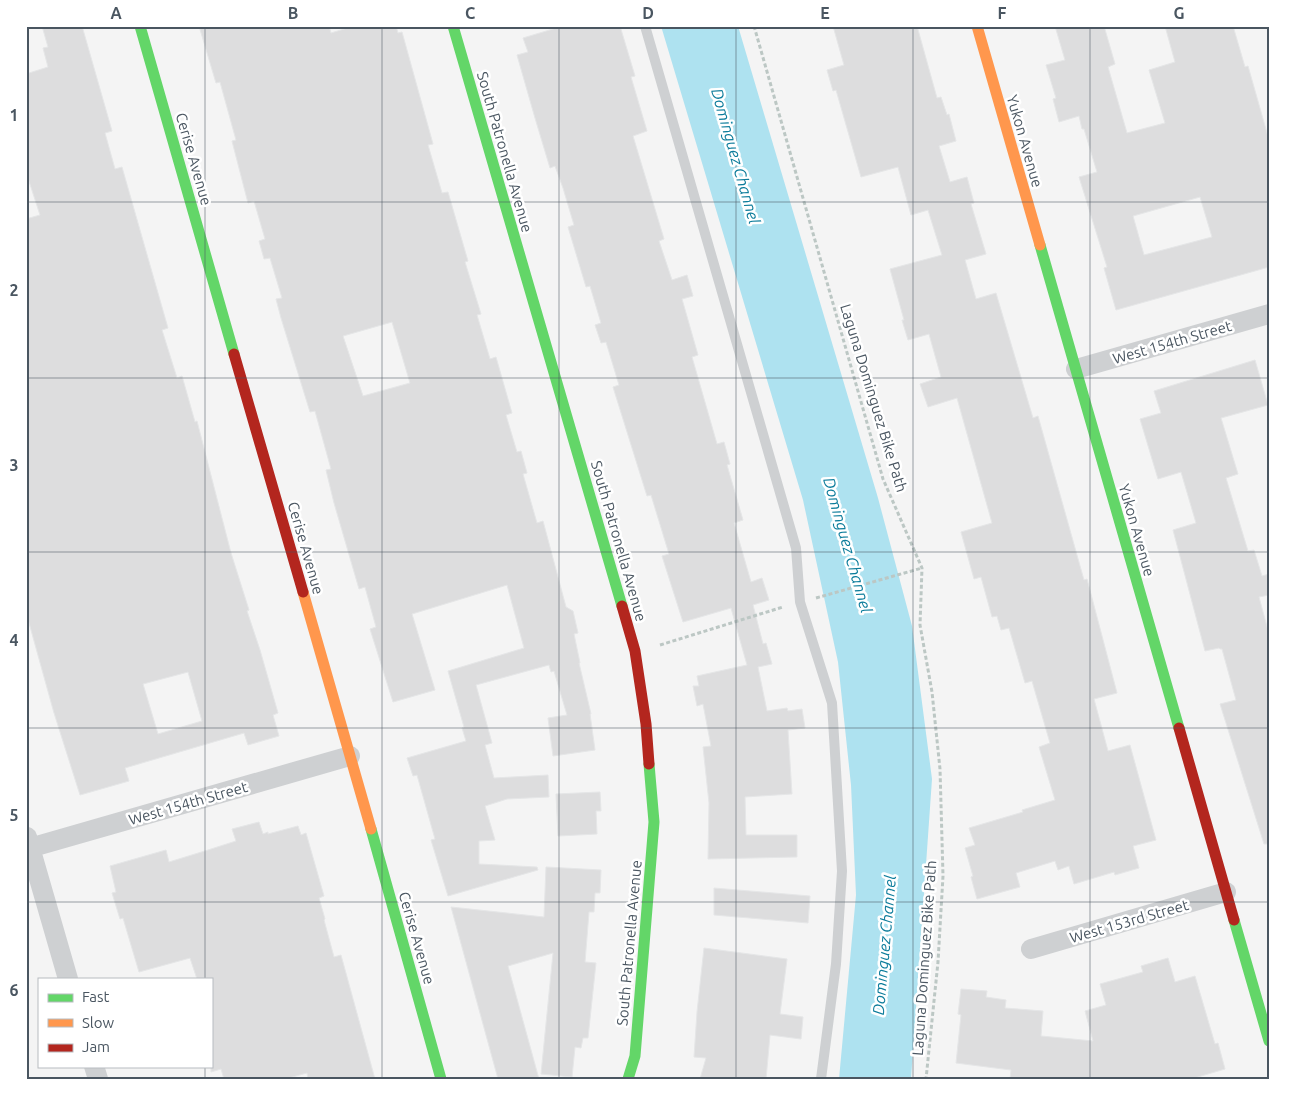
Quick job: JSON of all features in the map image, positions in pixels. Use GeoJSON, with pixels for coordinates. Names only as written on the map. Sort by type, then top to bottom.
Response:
{"type":"FeatureCollection","features":[{"type":"Feature","properties":{"kind":"street","name":"Cerise Avenue"},"geometry":{"type":"LineString","coordinates":[[140,26],[441,1079]]}},
{"type":"Feature","properties":{"kind":"street","name":"South Patronella Avenue"},"geometry":{"type":"LineString","coordinates":[[453,26],[636,651],[646,724],[654,822],[635,1056],[628,1079]]}},
{"type":"Feature","properties":{"kind":"street","name":"Yukon Avenue"},"geometry":{"type":"LineString","coordinates":[[977,26],[1269,1042]]}},
{"type":"Feature","properties":{"kind":"street","name":"West 154th Street"},"geometry":{"type":"LineString","coordinates":[[1076,369],[1269,314]]}},
{"type":"Feature","properties":{"kind":"street","name":"West 154th Street"},"geometry":{"type":"LineString","coordinates":[[28,844],[350,756]]}},
{"type":"Feature","properties":{"kind":"street"},"geometry":{"type":"LineString","coordinates":[[28,844],[68,978]]}},
{"type":"Feature","properties":{"kind":"street","name":"West 153rd Street"},"geometry":{"type":"LineString","coordinates":[[1031,949],[1226,892]]}},
{"type":"Feature","properties":{"kind":"lane"},"geometry":{"type":"LineString","coordinates":[[645,26],[796,548],[802,602],[832,703],[842,872],[836,964],[821,1079]]}},
{"type":"Feature","properties":{"kind":"path","name":"Laguna Dominguez Bike Path"},"geometry":{"type":"LineString","coordinates":[[754,26],[883,479],[922,568],[920,626],[932,692],[940,769],[943,876],[938,962],[926,1079]]}},
{"type":"Feature","properties":{"kind":"path"},"geometry":{"type":"LineString","coordinates":[[636,651],[922,568]]}},
{"type":"Feature","properties":{"kind":"water","name":"Dominguez Channel"},"geometry":{"type":"Polygon","coordinates":[[[661,26],[738,26],[878,498],[912,626],[932,779],[911,1079],[839,1079],[856,895],[851,785],[838,662],[803,500],[661,26]]]}},
{"type":"Feature","properties":{"kind":"building"},"geometry":{"type":"Polygon","coordinates":[[[42,26],[82,26],[112,131],[105,133],[115,169],[122,167],[168,328],[162,330],[177,378],[182,376],[195,422],[197,421],[231,553],[249,610],[247,611],[278,713],[273,715],[279,736],[248,745],[244,733],[125,768],[129,781],[80,795],[54,713],[26,612],[26,219],[40,215],[26,172],[26,74],[48,67],[43,48],[48,47],[42,26]],[[188,672],[143,684],[158,734],[202,721],[188,672]]]}},
{"type":"Feature","properties":{"kind":"building"},"geometry":{"type":"Polygon","coordinates":[[[199,26],[329,26],[331,33],[354,26],[396,26],[398,33],[402,32],[433,144],[428,145],[442,193],[448,192],[468,261],[465,262],[481,314],[477,315],[490,359],[496,357],[512,413],[506,415],[517,452],[521,451],[527,473],[523,474],[537,523],[543,521],[566,607],[573,611],[578,633],[574,634],[591,714],[595,750],[553,756],[548,718],[567,715],[554,671],[551,672],[549,665],[476,685],[492,743],[485,745],[494,778],[548,775],[549,797],[507,799],[485,806],[495,840],[479,841],[479,864],[537,867],[538,870],[448,896],[431,840],[435,839],[417,775],[413,776],[407,758],[466,741],[462,728],[464,727],[448,671],[524,648],[507,585],[412,614],[435,690],[393,702],[370,629],[376,627],[365,587],[359,589],[334,503],[326,470],[331,469],[315,411],[310,412],[281,318],[276,299],[282,298],[270,258],[264,259],[259,241],[265,239],[254,201],[248,203],[232,141],[236,140],[220,82],[216,83],[199,26]],[[392,322],[343,336],[363,396],[410,383],[392,322]]]}},
{"type":"Feature","properties":{"kind":"building"},"geometry":{"type":"Polygon","coordinates":[[[563,26],[620,26],[635,76],[631,77],[647,131],[633,136],[664,239],[659,241],[672,280],[687,275],[693,296],[682,299],[698,355],[692,357],[717,444],[724,442],[730,464],[727,465],[743,520],[734,523],[751,582],[762,578],[769,600],[753,605],[763,644],[766,643],[772,664],[758,667],[767,711],[787,708],[788,711],[802,709],[805,728],[788,730],[792,794],[745,797],[746,835],[797,835],[797,857],[708,859],[709,803],[703,747],[711,746],[703,704],[697,706],[693,686],[699,686],[697,676],[747,665],[731,608],[683,622],[662,556],[669,554],[651,495],[647,496],[613,387],[619,385],[606,342],[601,343],[595,325],[601,323],[590,286],[586,287],[568,227],[574,225],[555,166],[550,168],[535,118],[517,55],[528,52],[523,38],[563,26]]]}},
{"type":"Feature","properties":{"kind":"building"},"geometry":{"type":"Polygon","coordinates":[[[833,26],[917,26],[937,98],[941,97],[947,115],[949,114],[956,141],[939,146],[950,182],[967,177],[974,203],[971,204],[986,254],[965,260],[976,299],[996,293],[1033,418],[1038,416],[1084,580],[1087,579],[1117,693],[1094,699],[1108,751],[1130,745],[1156,840],[1133,846],[1139,868],[1115,875],[1114,872],[1074,884],[1069,866],[1058,870],[1055,861],[1016,873],[1020,887],[977,899],[965,848],[975,845],[969,828],[1023,812],[1022,810],[1055,800],[1039,747],[1050,743],[1032,681],[1025,683],[1009,628],[1001,630],[997,616],[992,617],[981,577],[974,579],[961,532],[992,523],[957,398],[928,407],[920,384],[941,377],[929,334],[908,340],[890,269],[942,255],[928,210],[911,215],[898,167],[861,177],[836,90],[833,91],[827,70],[844,65],[833,26]]]}},
{"type":"Feature","properties":{"kind":"building"},"geometry":{"type":"Polygon","coordinates":[[[1055,26],[1104,26],[1115,64],[1108,67],[1127,133],[1165,123],[1149,70],[1175,62],[1165,26],[1233,26],[1245,67],[1248,66],[1269,140],[1269,267],[1116,310],[1104,268],[1107,267],[1079,177],[1097,172],[1079,116],[1059,122],[1053,99],[1056,98],[1046,65],[1065,60],[1055,26]],[[1200,197],[1133,216],[1144,255],[1212,237],[1200,197]]]}},
{"type":"Feature","properties":{"kind":"building"},"geometry":{"type":"Polygon","coordinates":[[[1255,360],[1268,405],[1221,418],[1238,474],[1226,478],[1248,551],[1254,550],[1262,576],[1269,574],[1269,595],[1259,597],[1269,634],[1269,844],[1264,844],[1220,704],[1236,700],[1222,649],[1205,651],[1173,530],[1196,523],[1181,472],[1158,479],[1140,419],[1161,413],[1154,391],[1255,360]]]}},
{"type":"Feature","properties":{"kind":"building"},"geometry":{"type":"Polygon","coordinates":[[[600,792],[601,811],[596,811],[597,834],[558,836],[556,794],[600,792]]]}},
{"type":"Feature","properties":{"kind":"building"},"geometry":{"type":"Polygon","coordinates":[[[259,822],[263,834],[298,826],[301,835],[306,833],[324,896],[319,898],[334,957],[341,955],[375,1079],[308,1079],[307,1073],[285,1079],[224,1079],[221,1069],[211,1072],[212,978],[197,978],[190,958],[139,972],[123,918],[120,919],[112,893],[116,892],[110,866],[166,850],[169,862],[236,841],[232,829],[259,822]]]}},
{"type":"Feature","properties":{"kind":"building"},"geometry":{"type":"Polygon","coordinates":[[[546,867],[601,870],[600,893],[595,893],[594,912],[589,912],[585,962],[596,963],[588,1038],[583,1038],[581,1048],[575,1047],[572,1077],[541,1074],[553,953],[508,966],[539,1079],[498,1079],[451,907],[544,917],[546,867]]]}},
{"type":"Feature","properties":{"kind":"building"},"geometry":{"type":"Polygon","coordinates":[[[714,888],[810,896],[808,923],[714,915],[714,888]]]}},
{"type":"Feature","properties":{"kind":"building"},"geometry":{"type":"Polygon","coordinates":[[[704,948],[787,959],[780,1014],[803,1017],[801,1039],[770,1035],[766,1079],[700,1079],[706,1058],[694,1057],[704,948]]]}},
{"type":"Feature","properties":{"kind":"building"},"geometry":{"type":"Polygon","coordinates":[[[1168,958],[1175,982],[1195,976],[1215,1044],[1218,1043],[1225,1069],[1191,1079],[1010,1079],[1011,1070],[956,1063],[961,1015],[958,1014],[961,989],[987,991],[986,997],[1006,1000],[1005,1008],[1043,1011],[1041,1036],[1093,1041],[1085,1011],[1106,1005],[1100,984],[1143,972],[1141,966],[1168,958]]]}},
{"type":"Feature","properties":{"kind":"traffic: fast"},"geometry":{"type":"LineString","coordinates":[[140,26],[234,354]]}},
{"type":"Feature","properties":{"kind":"traffic: fast"},"geometry":{"type":"LineString","coordinates":[[453,26],[622,606]]}},
{"type":"Feature","properties":{"kind":"traffic: fast"},"geometry":{"type":"LineString","coordinates":[[1040,245],[1179,728]]}},
{"type":"Feature","properties":{"kind":"traffic: fast"},"geometry":{"type":"LineString","coordinates":[[628,1079],[635,1056],[654,822],[649,764]]}},
{"type":"Feature","properties":{"kind":"traffic: fast"},"geometry":{"type":"LineString","coordinates":[[371,829],[441,1079]]}},
{"type":"Feature","properties":{"kind":"traffic: fast"},"geometry":{"type":"LineString","coordinates":[[1234,920],[1269,1041]]}},
{"type":"Feature","properties":{"kind":"traffic: slow"},"geometry":{"type":"LineString","coordinates":[[977,26],[1040,245]]}},
{"type":"Feature","properties":{"kind":"traffic: slow"},"geometry":{"type":"LineString","coordinates":[[303,592],[371,829]]}},
{"type":"Feature","properties":{"kind":"traffic: jam"},"geometry":{"type":"LineString","coordinates":[[234,354],[303,592]]}},
{"type":"Feature","properties":{"kind":"traffic: jam"},"geometry":{"type":"LineString","coordinates":[[622,606],[635,651],[646,724],[649,764]]}},
{"type":"Feature","properties":{"kind":"traffic: jam"},"geometry":{"type":"LineString","coordinates":[[1179,728],[1234,920]]}}]}
